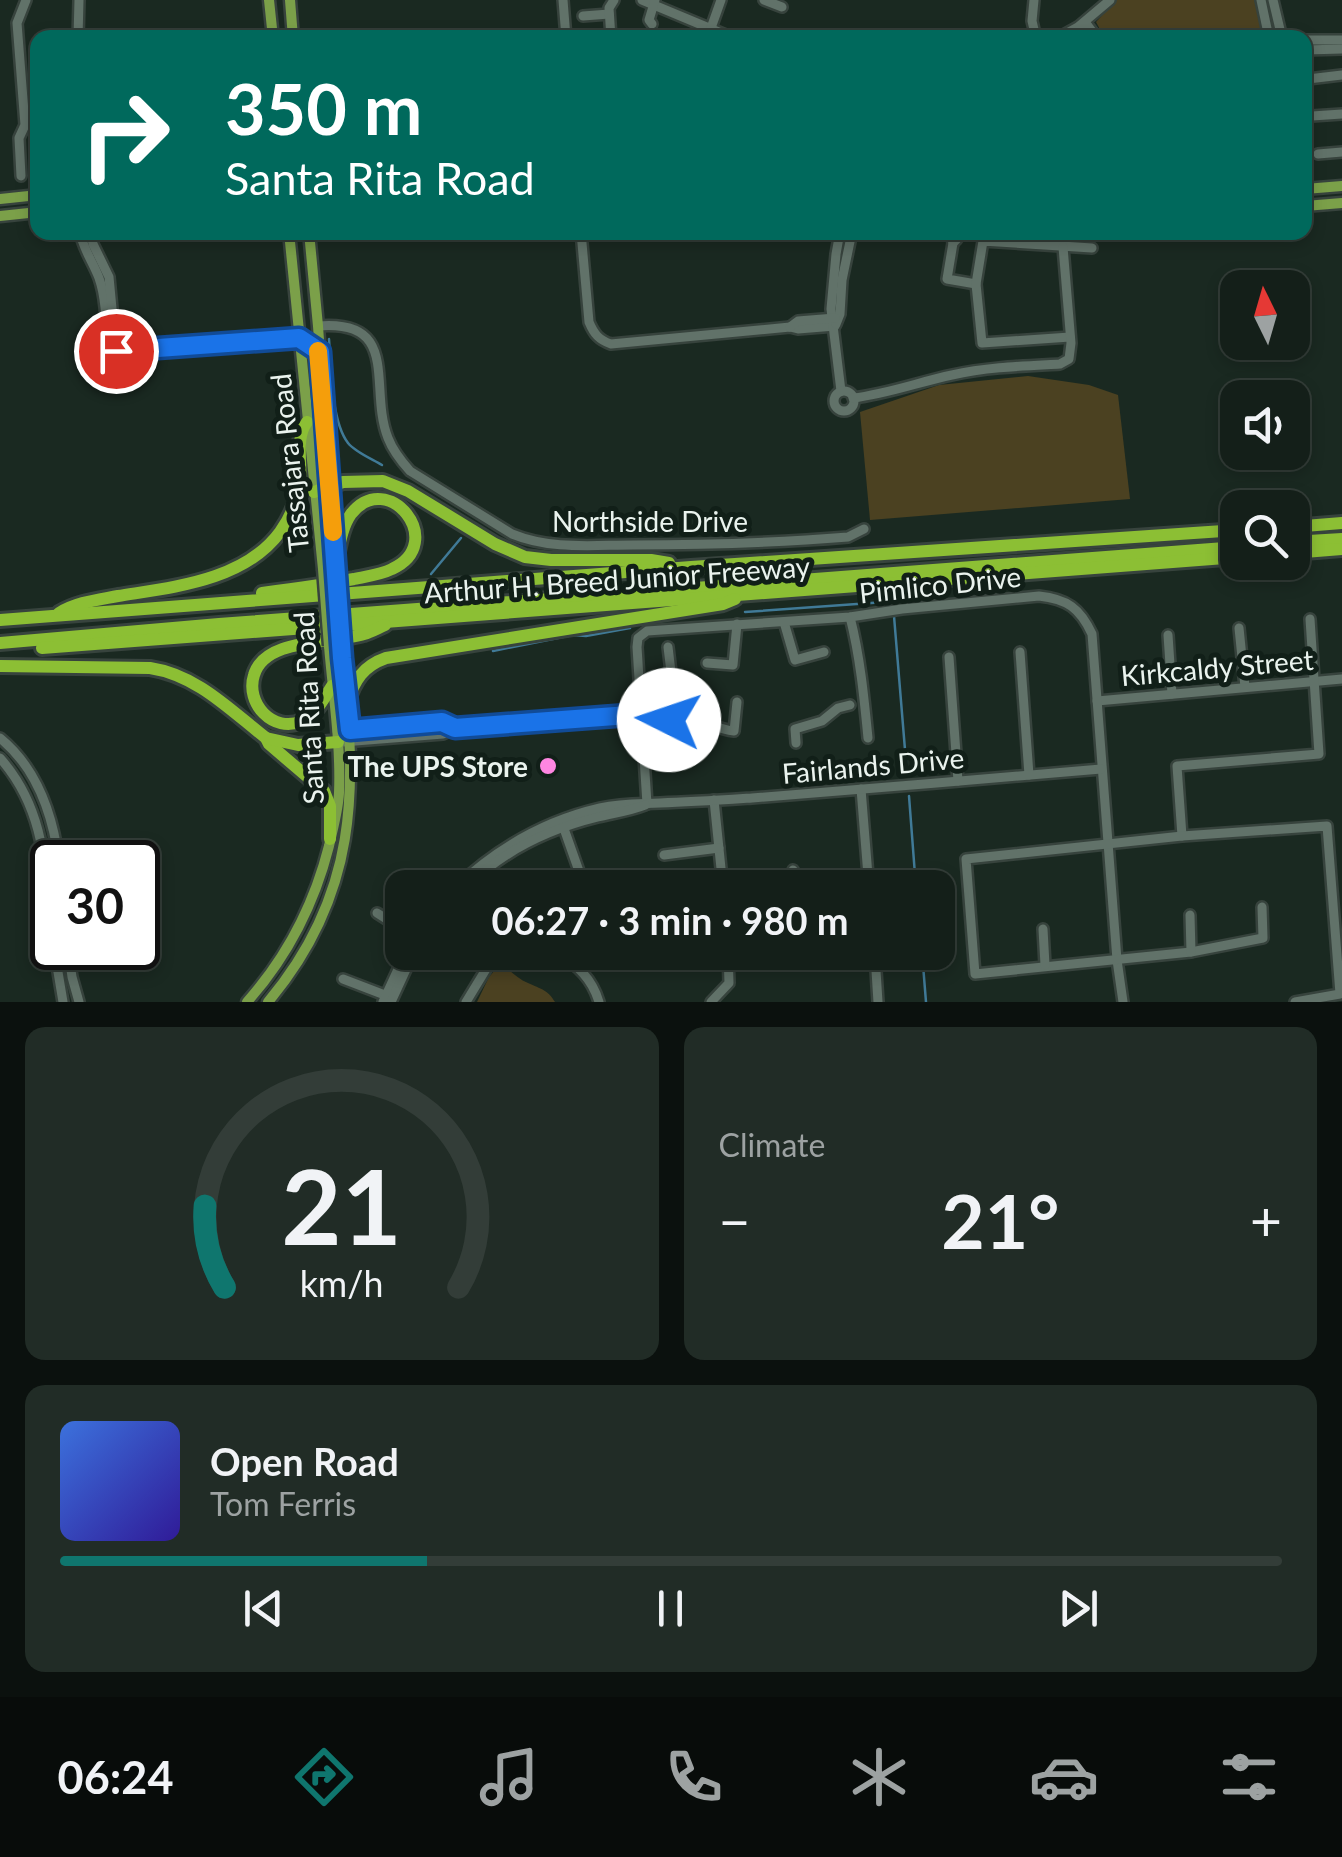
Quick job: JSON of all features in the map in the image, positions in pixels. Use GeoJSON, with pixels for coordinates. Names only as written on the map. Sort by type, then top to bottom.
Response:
{"type":"FeatureCollection","features":[{"type":"Feature","properties":{"kind":"highway"},"geometry":{"type":"LineString","coordinates":[[54,616],[73,604],[222,574],[252,559],[280,532],[292,509],[300,484],[301,430],[307,422]]}},
{"type":"Feature","properties":{"kind":"highway"},"geometry":{"type":"LineString","coordinates":[[314,492],[343,482],[370,480],[395,484],[495,544],[525,557],[650,560],[691,567]]}},
{"type":"Feature","properties":{"kind":"highway"},"geometry":{"type":"LineString","coordinates":[[236,603],[252,594],[320,585],[392,569],[406,560],[413,547],[414,528],[408,513],[380,499],[360,506],[347,522],[329,568]]}},
{"type":"Feature","properties":{"kind":"highway"},"geometry":{"type":"LineString","coordinates":[[1310,525],[1342,523]]}},
{"type":"Feature","properties":{"kind":"highway","name":"Arthur H. Breed Junior Freeway"},"geometry":{"type":"LineString","coordinates":[[0,620],[1220,531]]}},
{"type":"Feature","properties":{"kind":"highway"},"geometry":{"type":"LineString","coordinates":[[1310,541],[1342,539]]}},
{"type":"Feature","properties":{"kind":"highway"},"geometry":{"type":"LineString","coordinates":[[0,643],[1220,547]]}},
{"type":"Feature","properties":{"kind":"highway"},"geometry":{"type":"LineString","coordinates":[[1310,552],[1342,549]]}},
{"type":"Feature","properties":{"kind":"highway","name":"Arthur H. Breed Junior Freeway"},"geometry":{"type":"LineString","coordinates":[[0,651],[1220,558]]}},
{"type":"Feature","properties":{"kind":"highway"},"geometry":{"type":"LineString","coordinates":[[348,702],[360,673],[373,662],[386,658],[723,604],[747,594]]}},
{"type":"Feature","properties":{"kind":"highway"},"geometry":{"type":"LineString","coordinates":[[332,686],[309,717],[284,724],[267,718],[259,710],[252,682],[259,662],[267,654],[364,634],[392,622]]}},
{"type":"Feature","properties":{"kind":"highway"},"geometry":{"type":"LineString","coordinates":[[0,666],[166,670],[200,685],[324,791],[330,806],[330,840]]}},
{"type":"Feature","properties":{"kind":"highway"},"geometry":{"type":"LineString","coordinates":[[266,738],[298,745],[344,736]]}},
{"type":"Feature","properties":{"kind":"main road"},"geometry":{"type":"LineString","coordinates":[[269,0],[272,30]]}},
{"type":"Feature","properties":{"kind":"main road"},"geometry":{"type":"LineString","coordinates":[[290,0],[292,30]]}},
{"type":"Feature","properties":{"kind":"main road"},"geometry":{"type":"LineString","coordinates":[[1312,188],[1342,186]]}},
{"type":"Feature","properties":{"kind":"main road"},"geometry":{"type":"LineString","coordinates":[[0,198],[30,196]]}},
{"type":"Feature","properties":{"kind":"main road"},"geometry":{"type":"LineString","coordinates":[[1312,205],[1342,203]]}},
{"type":"Feature","properties":{"kind":"main road"},"geometry":{"type":"LineString","coordinates":[[0,216],[30,213]]}},
{"type":"Feature","properties":{"kind":"main road","name":"Tassajara Road"},"geometry":{"type":"LineString","coordinates":[[290,240],[314,492],[329,568]]}},
{"type":"Feature","properties":{"kind":"main road","name":"Tassajara Road"},"geometry":{"type":"LineString","coordinates":[[310,240],[330,487],[329,568]]}},
{"type":"Feature","properties":{"kind":"main road","name":"Santa Rita Road"},"geometry":{"type":"LineString","coordinates":[[268,1002],[303,952],[330,896],[348,821],[351,798],[344,736],[332,686],[329,568]]}},
{"type":"Feature","properties":{"kind":"main road","name":"Santa Rita Road"},"geometry":{"type":"LineString","coordinates":[[247,1002],[268,978],[296,934],[316,890],[330,840],[348,702],[329,568]]}},
{"type":"Feature","properties":{"kind":"street"},"geometry":{"type":"LineString","coordinates":[[22,176],[18,138],[24,125],[17,22],[26,0]]}},
{"type":"Feature","properties":{"kind":"street"},"geometry":{"type":"LineString","coordinates":[[78,30],[79,0]]}},
{"type":"Feature","properties":{"kind":"street"},"geometry":{"type":"LineString","coordinates":[[564,0],[566,30]]}},
{"type":"Feature","properties":{"kind":"street"},"geometry":{"type":"LineString","coordinates":[[611,30],[608,8],[614,0]]}},
{"type":"Feature","properties":{"kind":"street"},"geometry":{"type":"LineString","coordinates":[[642,0],[715,30]]}},
{"type":"Feature","properties":{"kind":"street"},"geometry":{"type":"LineString","coordinates":[[711,28],[722,0]]}},
{"type":"Feature","properties":{"kind":"street"},"geometry":{"type":"LineString","coordinates":[[764,0],[782,7]]}},
{"type":"Feature","properties":{"kind":"street"},"geometry":{"type":"LineString","coordinates":[[1034,0],[1034,30]]}},
{"type":"Feature","properties":{"kind":"street"},"geometry":{"type":"LineString","coordinates":[[1072,30],[1110,0]]}},
{"type":"Feature","properties":{"kind":"street"},"geometry":{"type":"LineString","coordinates":[[1261,0],[1267,30]]}},
{"type":"Feature","properties":{"kind":"street"},"geometry":{"type":"LineString","coordinates":[[1274,0],[1280,30]]}},
{"type":"Feature","properties":{"kind":"street"},"geometry":{"type":"LineString","coordinates":[[652,24],[648,20],[654,2]]}},
{"type":"Feature","properties":{"kind":"street"},"geometry":{"type":"LineString","coordinates":[[583,16],[609,14]]}},
{"type":"Feature","properties":{"kind":"street"},"geometry":{"type":"LineString","coordinates":[[1085,22],[1092,30]]}},
{"type":"Feature","properties":{"kind":"street"},"geometry":{"type":"LineString","coordinates":[[1312,40],[1342,40]]}},
{"type":"Feature","properties":{"kind":"street"},"geometry":{"type":"LineString","coordinates":[[1312,50],[1342,49]]}},
{"type":"Feature","properties":{"kind":"street"},"geometry":{"type":"LineString","coordinates":[[1312,78],[1342,75]]}},
{"type":"Feature","properties":{"kind":"street"},"geometry":{"type":"LineString","coordinates":[[1312,116],[1342,114]]}},
{"type":"Feature","properties":{"kind":"street"},"geometry":{"type":"LineString","coordinates":[[1318,154],[1342,152]]}},
{"type":"Feature","properties":{"kind":"street"},"geometry":{"type":"LineString","coordinates":[[81,240],[99,278],[112,351]]}},
{"type":"Feature","properties":{"kind":"street"},"geometry":{"type":"LineString","coordinates":[[92,240],[109,277],[112,351]]}},
{"type":"Feature","properties":{"kind":"street"},"geometry":{"type":"LineString","coordinates":[[583,240],[589,322],[600,340],[612,344],[798,329],[836,321]]}},
{"type":"Feature","properties":{"kind":"street"},"geometry":{"type":"LineString","coordinates":[[836,321],[831,309],[839,240]]}},
{"type":"Feature","properties":{"kind":"street"},"geometry":{"type":"LineString","coordinates":[[850,240],[836,321],[842,391],[834,399],[834,406],[848,410],[854,398]]}},
{"type":"Feature","properties":{"kind":"street"},"geometry":{"type":"LineString","coordinates":[[953,240],[947,279],[976,284]]}},
{"type":"Feature","properties":{"kind":"street"},"geometry":{"type":"LineString","coordinates":[[1070,337],[982,342],[976,284],[983,241],[1092,248]]}},
{"type":"Feature","properties":{"kind":"street"},"geometry":{"type":"LineString","coordinates":[[854,398],[955,374],[1069,360],[1063,247]]}},
{"type":"Feature","properties":{"kind":"street","name":"Northside Drive"},"geometry":{"type":"LineString","coordinates":[[318,326],[348,326],[371,342],[388,438],[410,471],[526,540],[556,545],[738,545],[848,537],[864,528]]}},
{"type":"Feature","properties":{"kind":"street"},"geometry":{"type":"LineString","coordinates":[[112,351],[299,338],[320,352]]}},
{"type":"Feature","properties":{"kind":"street"},"geometry":{"type":"LineString","coordinates":[[842,391],[854,398]]}},
{"type":"Feature","properties":{"kind":"street","name":"Pimlico Drive"},"geometry":{"type":"LineString","coordinates":[[642,714],[637,647],[638,638],[647,632],[1039,596],[1069,604],[1084,617],[1092,634],[1117,960],[1124,1002]]}},
{"type":"Feature","properties":{"kind":"street"},"geometry":{"type":"LineString","coordinates":[[850,616],[859,654],[868,738]]}},
{"type":"Feature","properties":{"kind":"street"},"geometry":{"type":"LineString","coordinates":[[1182,836],[1177,766],[1320,754],[1310,619]]}},
{"type":"Feature","properties":{"kind":"street"},"geometry":{"type":"LineString","coordinates":[[784,622],[796,660],[824,652]]}},
{"type":"Feature","properties":{"kind":"street"},"geometry":{"type":"LineString","coordinates":[[707,663],[733,665],[737,624]]}},
{"type":"Feature","properties":{"kind":"street"},"geometry":{"type":"LineString","coordinates":[[1239,628],[1245,687]]}},
{"type":"Feature","properties":{"kind":"street"},"geometry":{"type":"LineString","coordinates":[[1168,635],[1172,694]]}},
{"type":"Feature","properties":{"kind":"street"},"geometry":{"type":"LineString","coordinates":[[668,647],[677,685],[677,754]]}},
{"type":"Feature","properties":{"kind":"street"},"geometry":{"type":"LineString","coordinates":[[1020,652],[1029,776]]}},
{"type":"Feature","properties":{"kind":"street"},"geometry":{"type":"LineString","coordinates":[[949,657],[958,781]]}},
{"type":"Feature","properties":{"kind":"street","name":"Kirkcaldy Street"},"geometry":{"type":"LineString","coordinates":[[1097,701],[1342,678]]}},
{"type":"Feature","properties":{"kind":"street"},"geometry":{"type":"LineString","coordinates":[[850,705],[862,691]]}},
{"type":"Feature","properties":{"kind":"street"},"geometry":{"type":"LineString","coordinates":[[344,736],[443,734],[455,728],[642,714],[690,718],[734,731],[737,702]]}},
{"type":"Feature","properties":{"kind":"street"},"geometry":{"type":"LineString","coordinates":[[796,743],[796,728],[822,721],[838,708],[850,705],[865,710]]}},
{"type":"Feature","properties":{"kind":"street"},"geometry":{"type":"LineString","coordinates":[[642,714],[648,804]]}},
{"type":"Feature","properties":{"kind":"street"},"geometry":{"type":"LineString","coordinates":[[0,738],[24,763],[44,798],[57,840]]}},
{"type":"Feature","properties":{"kind":"street"},"geometry":{"type":"LineString","coordinates":[[0,758],[23,788],[40,840]]}},
{"type":"Feature","properties":{"kind":"street","name":"Fairlands Drive"},"geometry":{"type":"LineString","coordinates":[[484,870],[515,849],[597,808],[633,802],[714,800],[1101,770]]}},
{"type":"Feature","properties":{"kind":"street"},"geometry":{"type":"LineString","coordinates":[[861,789],[868,870]]}},
{"type":"Feature","properties":{"kind":"street"},"geometry":{"type":"LineString","coordinates":[[714,800],[721,870]]}},
{"type":"Feature","properties":{"kind":"street"},"geometry":{"type":"LineString","coordinates":[[563,824],[578,870]]}},
{"type":"Feature","properties":{"kind":"street","name":"Fairlands Drive"},"geometry":{"type":"LineString","coordinates":[[474,870],[534,830],[563,824]]}},
{"type":"Feature","properties":{"kind":"street"},"geometry":{"type":"LineString","coordinates":[[1262,907],[1263,938],[1191,952],[975,974],[966,858],[1327,826],[1340,994],[1295,1002]]}},
{"type":"Feature","properties":{"kind":"street"},"geometry":{"type":"LineString","coordinates":[[664,855],[719,848]]}},
{"type":"Feature","properties":{"kind":"street"},"geometry":{"type":"LineString","coordinates":[[377,913],[385,918]]}},
{"type":"Feature","properties":{"kind":"street"},"geometry":{"type":"LineString","coordinates":[[1190,915],[1191,952]]}},
{"type":"Feature","properties":{"kind":"street"},"geometry":{"type":"LineString","coordinates":[[1043,929],[1045,965]]}},
{"type":"Feature","properties":{"kind":"street"},"geometry":{"type":"LineString","coordinates":[[58,970],[64,1002]]}},
{"type":"Feature","properties":{"kind":"street"},"geometry":{"type":"LineString","coordinates":[[71,970],[79,1002]]}},
{"type":"Feature","properties":{"kind":"street"},"geometry":{"type":"LineString","coordinates":[[388,999],[399,970]]}},
{"type":"Feature","properties":{"kind":"street"},"geometry":{"type":"LineString","coordinates":[[388,999],[404,970]]}},
{"type":"Feature","properties":{"kind":"street"},"geometry":{"type":"LineString","coordinates":[[466,1002],[486,970]]}},
{"type":"Feature","properties":{"kind":"street"},"geometry":{"type":"LineString","coordinates":[[582,970],[600,1002]]}},
{"type":"Feature","properties":{"kind":"street"},"geometry":{"type":"LineString","coordinates":[[712,1002],[729,983],[729,970]]}},
{"type":"Feature","properties":{"kind":"street"},"geometry":{"type":"LineString","coordinates":[[876,970],[878,1002]]}},
{"type":"Feature","properties":{"kind":"street"},"geometry":{"type":"LineString","coordinates":[[343,979],[388,999]]}},
{"type":"Feature","properties":{"kind":"shaded area"},"geometry":{"type":"Polygon","coordinates":[[[1116,0],[1257,0],[1263,30],[1100,30],[1096,22],[1116,0]]]}},
{"type":"Feature","properties":{"kind":"shaded area"},"geometry":{"type":"Polygon","coordinates":[[[1028,376],[1089,385],[1118,395],[1130,499],[870,520],[860,412],[939,385],[1028,376]]]}},
{"type":"Feature","properties":{"kind":"shaded area"},"geometry":{"type":"Polygon","coordinates":[[[495,970],[510,970],[547,992],[555,1002],[477,1002],[495,970]]]}},
{"type":"Feature","properties":{"kind":"waterway"},"geometry":{"type":"LineString","coordinates":[[329,339],[333,393],[342,433],[355,449],[382,465]]}},
{"type":"Feature","properties":{"kind":"waterway"},"geometry":{"type":"LineString","coordinates":[[431,574],[461,538]]}},
{"type":"Feature","properties":{"kind":"waterway"},"geometry":{"type":"LineString","coordinates":[[745,612],[885,602]]}},
{"type":"Feature","properties":{"kind":"waterway"},"geometry":{"type":"LineString","coordinates":[[894,616],[907,774]]}},
{"type":"Feature","properties":{"kind":"waterway"},"geometry":{"type":"LineString","coordinates":[[493,651],[630,628]]}},
{"type":"Feature","properties":{"kind":"waterway"},"geometry":{"type":"LineString","coordinates":[[909,796],[915,870]]}},
{"type":"Feature","properties":{"kind":"waterway"},"geometry":{"type":"LineString","coordinates":[[923,970],[926,1002]]}},
{"type":"Feature","properties":{"kind":"slow traffic"},"geometry":{"type":"LineString","coordinates":[[318,351],[333,532]]}},
{"type":"Feature","properties":{"kind":"place","name":"The UPS Store"},"geometry":{"type":"Point","coordinates":[548,766]}},
{"type":"Feature","properties":{"kind":"route"},"geometry":{"type":"LineString","coordinates":[[116,351],[299,338],[320,352],[350,730],[442,722],[455,728],[642,714],[668,716],[669,720]]}}]}
